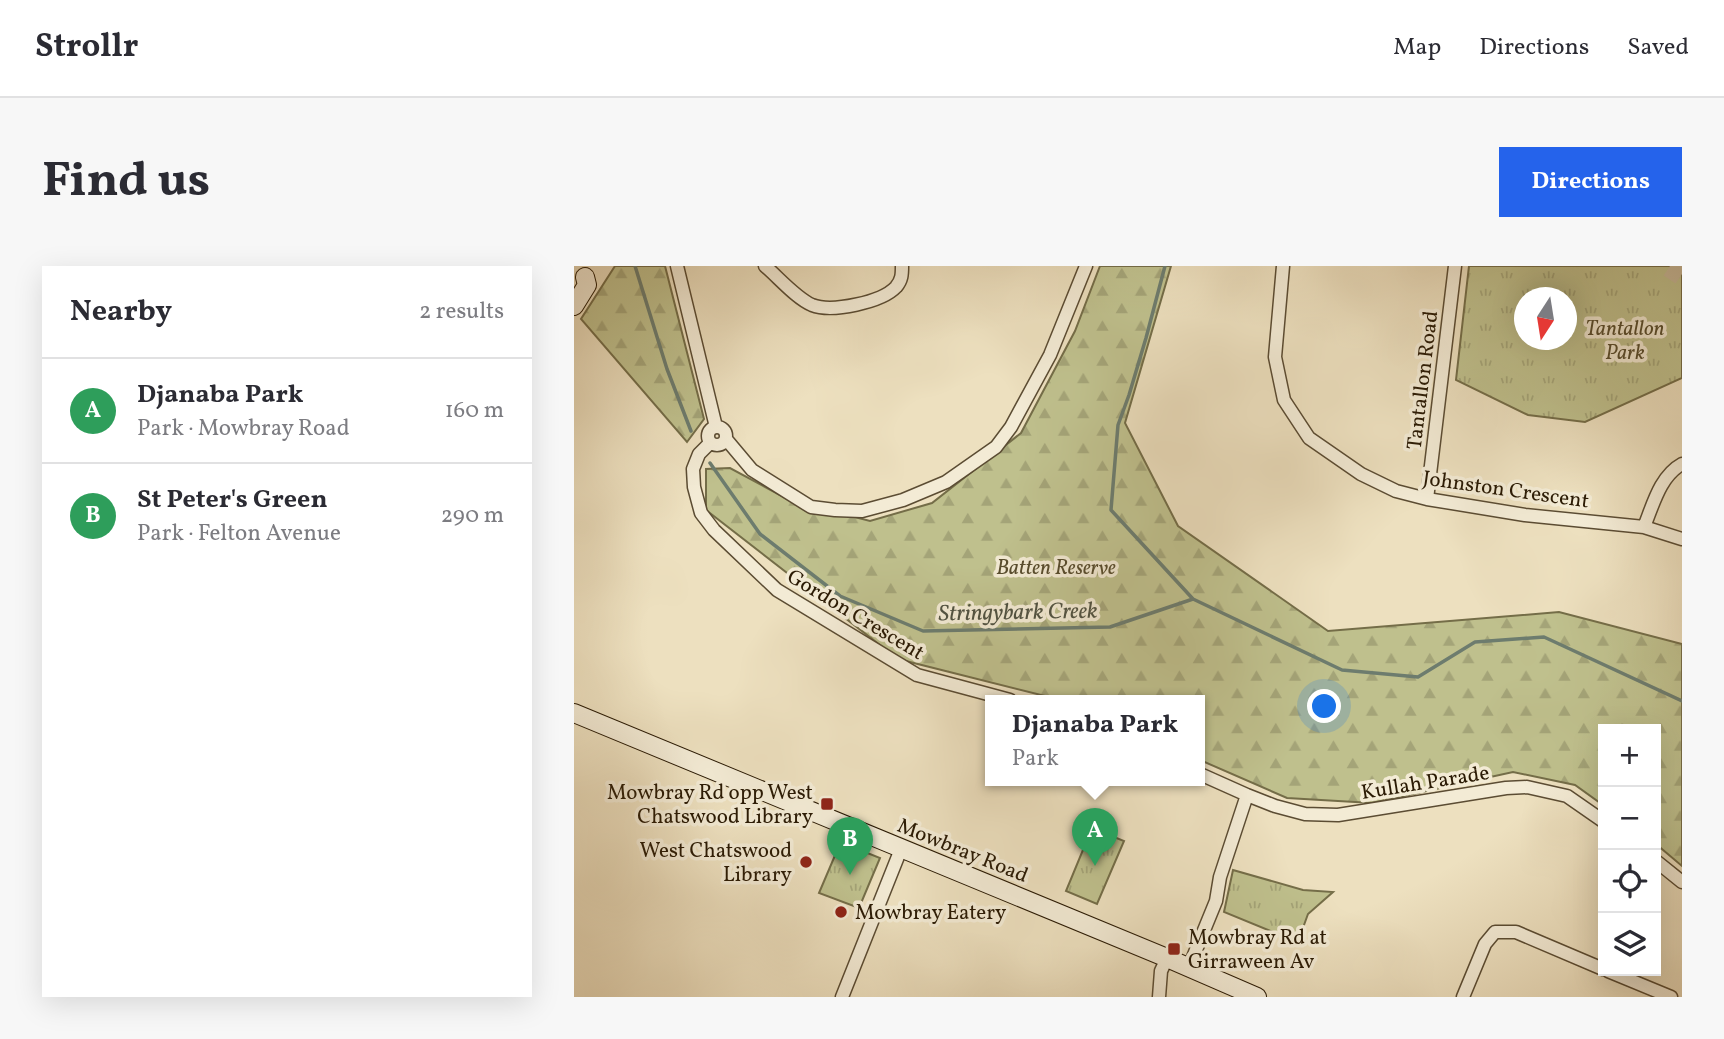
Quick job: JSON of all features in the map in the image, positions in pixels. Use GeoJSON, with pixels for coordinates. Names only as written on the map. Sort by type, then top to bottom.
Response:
{"type":"FeatureCollection","features":[{"type":"Feature","properties":{"kind":"main road"},"geometry":{"type":"LineString","coordinates":[[574,306],[587,285],[584,275]]}},
{"type":"Feature","properties":{"kind":"main road","name":"Mowbray Road"},"geometry":{"type":"LineString","coordinates":[[574,713],[1257,997]]}},
{"type":"Feature","properties":{"kind":"street"},"geometry":{"type":"LineString","coordinates":[[677,266],[716,427]]}},
{"type":"Feature","properties":{"kind":"street"},"geometry":{"type":"LineString","coordinates":[[765,266],[814,306],[842,307],[888,294],[898,285],[902,277],[902,266]]}},
{"type":"Feature","properties":{"kind":"street"},"geometry":{"type":"LineString","coordinates":[[726,439],[719,445],[710,443],[707,438],[711,429],[716,427],[724,430],[726,439],[752,470],[811,507],[862,511],[903,500],[946,482],[996,447],[1012,427],[1050,355],[1086,266]]}},
{"type":"Feature","properties":{"kind":"street","name":"Johnston Crescent"},"geometry":{"type":"LineString","coordinates":[[1283,266],[1275,357],[1284,400],[1308,438],[1361,474],[1396,491],[1427,499],[1525,515],[1644,527],[1682,539]]}},
{"type":"Feature","properties":{"kind":"street","name":"Tantallon Road"},"geometry":{"type":"LineString","coordinates":[[1427,499],[1455,266]]}},
{"type":"Feature","properties":{"kind":"street","name":"Gordon Crescent"},"geometry":{"type":"LineString","coordinates":[[710,443],[699,454],[693,469],[694,487],[701,513],[714,530],[777,590],[917,675],[991,695]]}},
{"type":"Feature","properties":{"kind":"street"},"geometry":{"type":"LineString","coordinates":[[1644,527],[1668,475],[1682,464]]}},
{"type":"Feature","properties":{"kind":"street"},"geometry":{"type":"LineString","coordinates":[[1189,967],[1216,901],[1220,877],[1247,795],[1205,776]]}},
{"type":"Feature","properties":{"kind":"street","name":"Kullah Parade"},"geometry":{"type":"LineString","coordinates":[[1247,795],[1305,814],[1338,815],[1527,787],[1567,796],[1598,817]]}},
{"type":"Feature","properties":{"kind":"street"},"geometry":{"type":"LineString","coordinates":[[842,997],[901,849]]}},
{"type":"Feature","properties":{"kind":"street"},"geometry":{"type":"LineString","coordinates":[[1661,865],[1682,882]]}},
{"type":"Feature","properties":{"kind":"street"},"geometry":{"type":"LineString","coordinates":[[1464,997],[1485,944],[1495,932],[1516,932],[1598,967]]}},
{"type":"Feature","properties":{"kind":"street"},"geometry":{"type":"LineString","coordinates":[[1159,997],[1161,971],[1167,958]]}},
{"type":"Feature","properties":{"kind":"street"},"geometry":{"type":"LineString","coordinates":[[1620,976],[1671,997]]}},
{"type":"Feature","properties":{"kind":"green space"},"geometry":{"type":"Polygon","coordinates":[[[615,266],[665,266],[704,419],[687,442],[581,319],[615,266]]]}},
{"type":"Feature","properties":{"kind":"green space","name":"Batten Reserve"},"geometry":{"type":"Polygon","coordinates":[[[1100,266],[1171,266],[1125,423],[1178,526],[1328,631],[1559,612],[1682,644],[1682,866],[1661,848],[1661,724],[1598,724],[1598,801],[1575,785],[1513,772],[1372,803],[1287,798],[1205,762],[1205,695],[1041,695],[898,659],[706,510],[706,469],[730,468],[789,500],[870,521],[932,503],[1021,433],[1075,331],[1100,266]]]}},
{"type":"Feature","properties":{"kind":"green space","name":"Tantallon Park"},"geometry":{"type":"Polygon","coordinates":[[[1469,266],[1682,266],[1682,378],[1585,422],[1528,415],[1456,380],[1469,266]]]}},
{"type":"Feature","properties":{"kind":"green space"},"geometry":{"type":"Polygon","coordinates":[[[1092,828],[1124,841],[1097,904],[1066,891],[1092,828]]]}},
{"type":"Feature","properties":{"kind":"green space"},"geometry":{"type":"Polygon","coordinates":[[[845,844],[880,858],[859,908],[819,893],[836,853],[845,844]]]}},
{"type":"Feature","properties":{"kind":"green space"},"geometry":{"type":"Polygon","coordinates":[[[1233,870],[1303,890],[1333,892],[1308,914],[1300,936],[1290,939],[1224,912],[1233,870]]]}},
{"type":"Feature","properties":{"kind":"waterway","name":"Stringybark Creek"},"geometry":{"type":"LineString","coordinates":[[635,266],[667,369],[691,431]]}},
{"type":"Feature","properties":{"kind":"waterway"},"geometry":{"type":"LineString","coordinates":[[1165,266],[1146,338],[1118,425],[1111,510],[1193,599]]}},
{"type":"Feature","properties":{"kind":"waterway","name":"Stringybark Creek"},"geometry":{"type":"LineString","coordinates":[[710,463],[760,534],[840,596],[923,631],[1110,627],[1193,599],[1342,670],[1418,677],[1475,642],[1544,637],[1682,701]]}},
{"type":"Feature","properties":{"kind":"tunnel"},"geometry":{"type":"LineString","coordinates":[[1670,266],[1682,274]]}},
{"type":"Feature","properties":{"kind":"place","name":"Mowbray Rd opp West Chatswood Library"},"geometry":{"type":"Point","coordinates":[827,804]}},
{"type":"Feature","properties":{"kind":"place","name":"West Chatswood Library"},"geometry":{"type":"Point","coordinates":[806,862]}},
{"type":"Feature","properties":{"kind":"place","name":"Djanaba Park"},"geometry":{"type":"Point","coordinates":[1095,866]}},
{"type":"Feature","properties":{"kind":"place","name":"St Peter's Green"},"geometry":{"type":"Point","coordinates":[850,875]}},
{"type":"Feature","properties":{"kind":"place","name":"Mowbray Eatery"},"geometry":{"type":"Point","coordinates":[841,912]}},
{"type":"Feature","properties":{"kind":"place","name":"Mowbray Rd at Girraween Av"},"geometry":{"type":"Point","coordinates":[1174,949]}}]}
